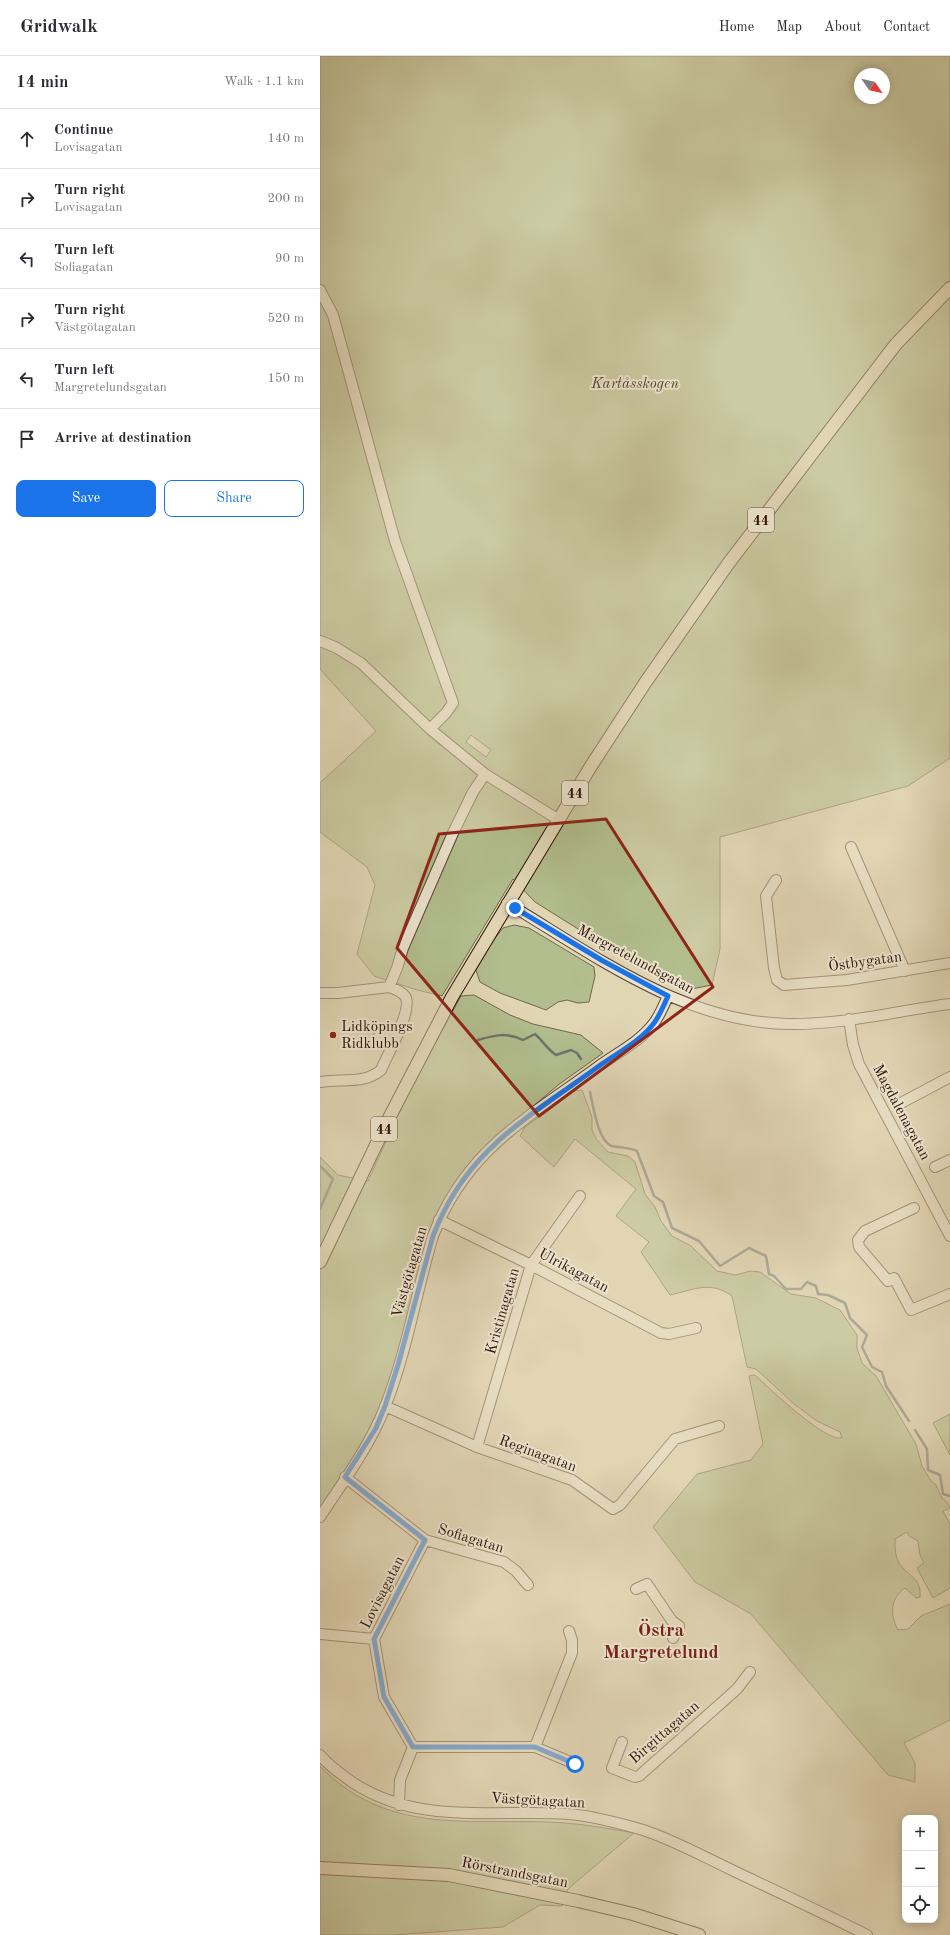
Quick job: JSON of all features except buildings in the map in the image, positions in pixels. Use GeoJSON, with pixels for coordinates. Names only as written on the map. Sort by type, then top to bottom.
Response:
{"type":"FeatureCollection","features":[{"type":"Feature","properties":{"kind":"main road","name":"44"},"geometry":{"type":"LineString","coordinates":[[320,1262],[388,1120],[448,1004],[507,903],[560,820],[591,766],[645,683],[728,564],[896,344],[950,288]]}},
{"type":"Feature","properties":{"kind":"main road","name":"Rörstrandsgatan"},"geometry":{"type":"LineString","coordinates":[[320,1868],[449,1875],[578,1901],[633,1914],[699,1935]]}},
{"type":"Feature","properties":{"kind":"street"},"geometry":{"type":"LineString","coordinates":[[320,290],[333,315],[395,541],[453,703],[446,713],[430,729]]}},
{"type":"Feature","properties":{"kind":"street"},"geometry":{"type":"LineString","coordinates":[[320,641],[335,647],[361,663],[430,729],[485,774],[560,820]]}},
{"type":"Feature","properties":{"kind":"street"},"geometry":{"type":"LineString","coordinates":[[389,987],[403,948],[450,840],[473,792],[485,774]]}},
{"type":"Feature","properties":{"kind":"street"},"geometry":{"type":"LineString","coordinates":[[851,847],[905,971]]}},
{"type":"Feature","properties":{"kind":"street","name":"Östbygatan"},"geometry":{"type":"LineString","coordinates":[[776,880],[766,896],[775,975],[779,983],[784,985],[847,980],[950,963]]}},
{"type":"Feature","properties":{"kind":"street","name":"Margretelundsgatan"},"geometry":{"type":"LineString","coordinates":[[507,903],[603,961],[668,996],[702,1010],[754,1020],[786,1024],[849,1019],[950,1004]]}},
{"type":"Feature","properties":{"kind":"street"},"geometry":{"type":"LineString","coordinates":[[320,993],[338,993],[389,987],[405,996],[408,1003],[407,1014],[381,1070],[374,1076],[365,1079],[320,1082]]}},
{"type":"Feature","properties":{"kind":"street","name":"Västgötagatan"},"geometry":{"type":"LineString","coordinates":[[320,1517],[376,1428],[385,1406],[398,1365],[428,1251],[439,1220],[466,1174],[492,1146],[525,1119],[633,1042],[653,1024],[668,996]]}},
{"type":"Feature","properties":{"kind":"street","name":"Magdalenagatan"},"geometry":{"type":"LineString","coordinates":[[849,1019],[853,1045],[859,1064],[950,1236]]}},
{"type":"Feature","properties":{"kind":"street"},"geometry":{"type":"LineString","coordinates":[[379,1036],[396,1036]]}},
{"type":"Feature","properties":{"kind":"street"},"geometry":{"type":"LineString","coordinates":[[901,1103],[950,1077]]}},
{"type":"Feature","properties":{"kind":"street"},"geometry":{"type":"LineString","coordinates":[[935,1167],[950,1160]]}},
{"type":"Feature","properties":{"kind":"street","name":"Kristinagatan"},"geometry":{"type":"LineString","coordinates":[[477,1446],[531,1265],[580,1196]]}},
{"type":"Feature","properties":{"kind":"street"},"geometry":{"type":"LineString","coordinates":[[914,1208],[866,1231],[858,1240],[859,1247],[888,1281],[894,1278],[911,1310],[950,1294]]}},
{"type":"Feature","properties":{"kind":"street","name":"Ulrikagatan"},"geometry":{"type":"LineString","coordinates":[[439,1220],[531,1265],[661,1333],[669,1334],[696,1328]]}},
{"type":"Feature","properties":{"kind":"street","name":"Reginagatan"},"geometry":{"type":"LineString","coordinates":[[385,1406],[477,1446],[572,1480],[613,1509],[620,1505],[675,1439],[719,1426]]}},
{"type":"Feature","properties":{"kind":"street","name":"Sofiagatan"},"geometry":{"type":"LineString","coordinates":[[345,1477],[425,1540],[504,1562],[516,1571],[528,1585]]}},
{"type":"Feature","properties":{"kind":"street","name":"Lovisagatan"},"geometry":{"type":"LineString","coordinates":[[413,1747],[384,1697],[374,1639],[425,1540]]}},
{"type":"Feature","properties":{"kind":"street"},"geometry":{"type":"LineString","coordinates":[[636,1589],[647,1584],[672,1621],[679,1626],[673,1638]]}},
{"type":"Feature","properties":{"kind":"street"},"geometry":{"type":"LineString","coordinates":[[535,1747],[572,1653],[572,1640],[569,1631]]}},
{"type":"Feature","properties":{"kind":"street"},"geometry":{"type":"LineString","coordinates":[[320,1634],[374,1639]]}},
{"type":"Feature","properties":{"kind":"street","name":"Birgittagatan"},"geometry":{"type":"LineString","coordinates":[[622,1742],[612,1768],[635,1777],[639,1776],[737,1689],[750,1672]]}},
{"type":"Feature","properties":{"kind":"street"},"geometry":{"type":"LineString","coordinates":[[399,1805],[400,1780],[413,1747],[535,1747],[575,1764]]}},
{"type":"Feature","properties":{"kind":"street","name":"Västgötagatan"},"geometry":{"type":"LineString","coordinates":[[320,1755],[336,1771],[354,1783],[379,1798],[399,1805],[434,1812],[570,1814],[598,1818],[638,1829],[679,1845],[867,1935]]}},
{"type":"Feature","properties":{"kind":"highlighted area"},"geometry":{"type":"Polygon","coordinates":[[[606,819],[713,987],[539,1116],[397,948],[439,834],[606,819]]]}},
{"type":"Feature","properties":{"kind":"green space","name":"Kartåsskogen"},"geometry":{"type":"Polygon","coordinates":[[[320,56],[950,56],[950,758],[908,786],[720,837],[720,949],[712,985],[691,989],[639,967],[535,902],[513,879],[442,996],[417,990],[374,976],[357,954],[375,885],[367,867],[320,832],[320,783],[376,731],[320,669],[320,56]],[[471,735],[466,742],[486,757],[491,750],[471,735]]]}},
{"type":"Feature","properties":{"kind":"green space"},"geometry":{"type":"Polygon","coordinates":[[[514,925],[529,928],[594,967],[595,976],[589,1002],[578,1003],[567,1000],[558,1002],[546,1010],[500,993],[480,982],[476,970],[492,942],[503,928],[514,925]]]}},
{"type":"Feature","properties":{"kind":"green space"},"geometry":{"type":"Polygon","coordinates":[[[474,995],[510,1015],[533,1024],[581,1035],[603,1053],[558,1085],[477,1154],[454,1184],[445,1199],[429,1235],[395,1364],[381,1406],[369,1432],[320,1508],[320,1157],[338,1175],[368,1181],[409,1091],[461,996],[474,995]]]}},
{"type":"Feature","properties":{"kind":"green space"},"geometry":{"type":"Polygon","coordinates":[[[582,1090],[592,1117],[592,1130],[597,1140],[608,1152],[628,1156],[635,1162],[645,1194],[655,1207],[661,1221],[672,1236],[691,1246],[717,1271],[735,1275],[751,1271],[760,1272],[791,1294],[816,1298],[840,1310],[857,1335],[857,1348],[862,1363],[876,1376],[916,1444],[922,1466],[931,1481],[936,1485],[942,1498],[948,1503],[950,1508],[943,1511],[950,1524],[950,1588],[933,1598],[917,1568],[924,1563],[920,1555],[918,1541],[909,1536],[907,1532],[895,1539],[898,1561],[901,1566],[916,1580],[920,1590],[920,1597],[916,1598],[905,1588],[896,1597],[893,1613],[898,1630],[908,1629],[921,1616],[950,1604],[950,1720],[904,1743],[915,1763],[915,1782],[888,1775],[751,1614],[695,1582],[653,1527],[697,1474],[751,1460],[763,1444],[749,1376],[755,1375],[797,1413],[823,1432],[834,1437],[842,1438],[840,1432],[817,1421],[794,1404],[756,1369],[747,1367],[732,1296],[724,1291],[709,1287],[670,1295],[641,1252],[649,1242],[616,1216],[636,1189],[575,1139],[554,1167],[520,1136],[524,1128],[574,1091],[582,1090]]]}},
{"type":"Feature","properties":{"kind":"green space"},"geometry":{"type":"Polygon","coordinates":[[[950,1414],[950,1455],[933,1423],[950,1414]]]}},
{"type":"Feature","properties":{"kind":"green space"},"geometry":{"type":"Polygon","coordinates":[[[320,1766],[345,1788],[371,1803],[399,1813],[456,1821],[571,1823],[634,1833],[568,1889],[562,1906],[540,1905],[503,1927],[394,1935],[320,1935],[320,1766]]]}},
{"type":"Feature","properties":{"kind":"waterway"},"geometry":{"type":"LineString","coordinates":[[478,1040],[501,1035],[517,1037],[523,1040],[535,1034],[556,1055],[571,1050],[577,1053],[581,1059]]}},
{"type":"Feature","properties":{"kind":"waterway"},"geometry":{"type":"LineString","coordinates":[[590,1092],[597,1122],[603,1138],[612,1146],[637,1151],[654,1196],[663,1202],[672,1228],[699,1241],[720,1266],[749,1248],[766,1256],[769,1274],[774,1276],[786,1289],[801,1289],[807,1282],[816,1286],[818,1294],[828,1295],[845,1303],[850,1318],[867,1335],[862,1347],[872,1367],[882,1372],[886,1386],[909,1421]]}},
{"type":"Feature","properties":{"kind":"waterway"},"geometry":{"type":"LineString","coordinates":[[320,1166],[333,1179],[320,1209]]}},
{"type":"Feature","properties":{"kind":"waterway"},"geometry":{"type":"LineString","coordinates":[[915,1430],[927,1449],[928,1470],[940,1475],[943,1494],[950,1496]]}},
{"type":"Feature","properties":{"kind":"place","name":"Lidköpings Ridklubb"},"geometry":{"type":"Point","coordinates":[333,1035]}},
{"type":"Feature","properties":{"kind":"district","name":"Östra Margretelund"},"geometry":{"type":"Point","coordinates":[661,1640]}},
{"type":"Feature","properties":{"kind":"route"},"geometry":{"type":"LineString","coordinates":[[515,908],[603,961],[668,996],[653,1024],[633,1042],[505,1135],[481,1156],[457,1187],[439,1220],[428,1251],[398,1365],[385,1406],[376,1428],[345,1477],[425,1540],[374,1639],[381,1687],[384,1697],[413,1747],[535,1747],[575,1764]]}}]}
